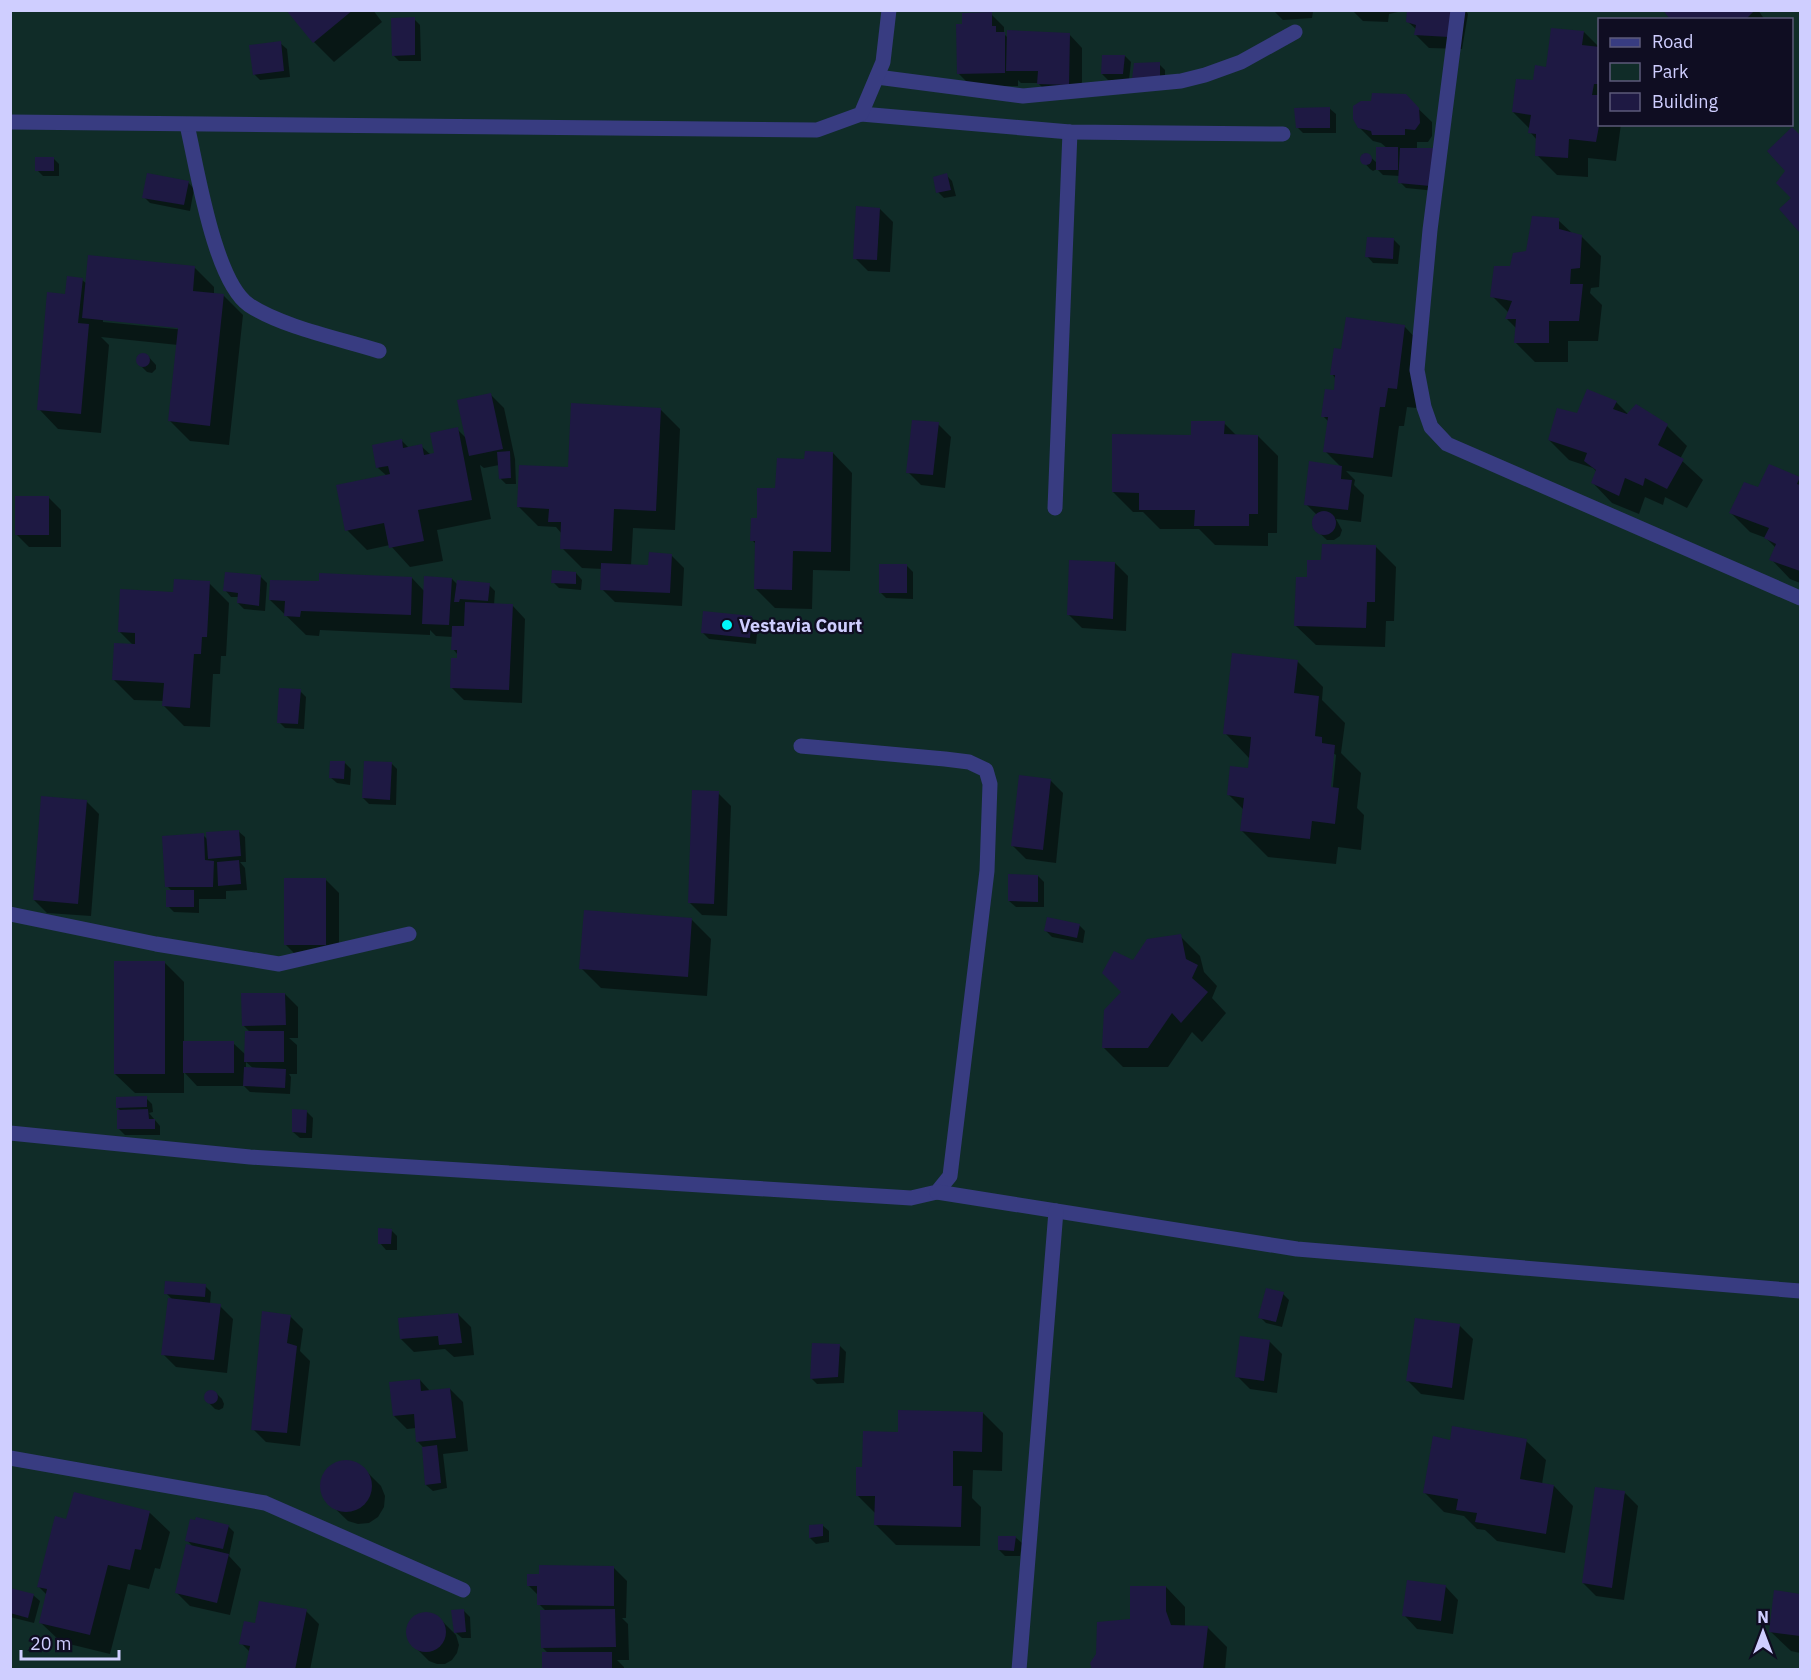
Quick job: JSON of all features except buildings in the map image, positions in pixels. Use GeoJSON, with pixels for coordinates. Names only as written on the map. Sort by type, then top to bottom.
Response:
{"type":"FeatureCollection","features":[{"type":"Feature","properties":{"kind":"street"},"geometry":{"type":"LineString","coordinates":[[861,114],[884,62],[889,10]]}},
{"type":"Feature","properties":{"kind":"street"},"geometry":{"type":"LineString","coordinates":[[1458,10],[1430,230],[1417,370],[1424,407],[1431,427],[1447,444],[1800,598]]}},
{"type":"Feature","properties":{"kind":"street"},"geometry":{"type":"LineString","coordinates":[[877,77],[1023,96],[1181,81],[1206,75],[1241,62],[1295,32]]}},
{"type":"Feature","properties":{"kind":"street"},"geometry":{"type":"LineString","coordinates":[[10,122],[817,130],[861,114],[1070,132],[1283,134]]}},
{"type":"Feature","properties":{"kind":"street"},"geometry":{"type":"LineString","coordinates":[[187,125],[214,242],[228,280],[248,304],[286,322],[379,351]]}},
{"type":"Feature","properties":{"kind":"street"},"geometry":{"type":"LineString","coordinates":[[1055,508],[1070,132]]}},
{"type":"Feature","properties":{"kind":"street"},"geometry":{"type":"LineString","coordinates":[[801,746],[969,762],[986,771],[990,784],[987,871],[950,1176],[937,1192]]}},
{"type":"Feature","properties":{"kind":"street"},"geometry":{"type":"LineString","coordinates":[[10,914],[156,944],[279,964],[409,934]]}},
{"type":"Feature","properties":{"kind":"street"},"geometry":{"type":"LineString","coordinates":[[10,1133],[297,1160],[911,1198],[937,1192],[1297,1249],[1800,1291]]}},
{"type":"Feature","properties":{"kind":"street"},"geometry":{"type":"LineString","coordinates":[[1018,1670],[1056,1211]]}},
{"type":"Feature","properties":{"kind":"street"},"geometry":{"type":"LineString","coordinates":[[10,1458],[265,1503],[463,1590]]}},
{"type":"Feature","properties":{"kind":"green space"},"geometry":{"type":"Polygon","coordinates":[[[11,11],[1800,11],[1800,1669],[11,1669],[11,11]]]}},
{"type":"Feature","properties":{"kind":"place","name":"Vestavia Court"},"geometry":{"type":"Point","coordinates":[727,625]}}]}
